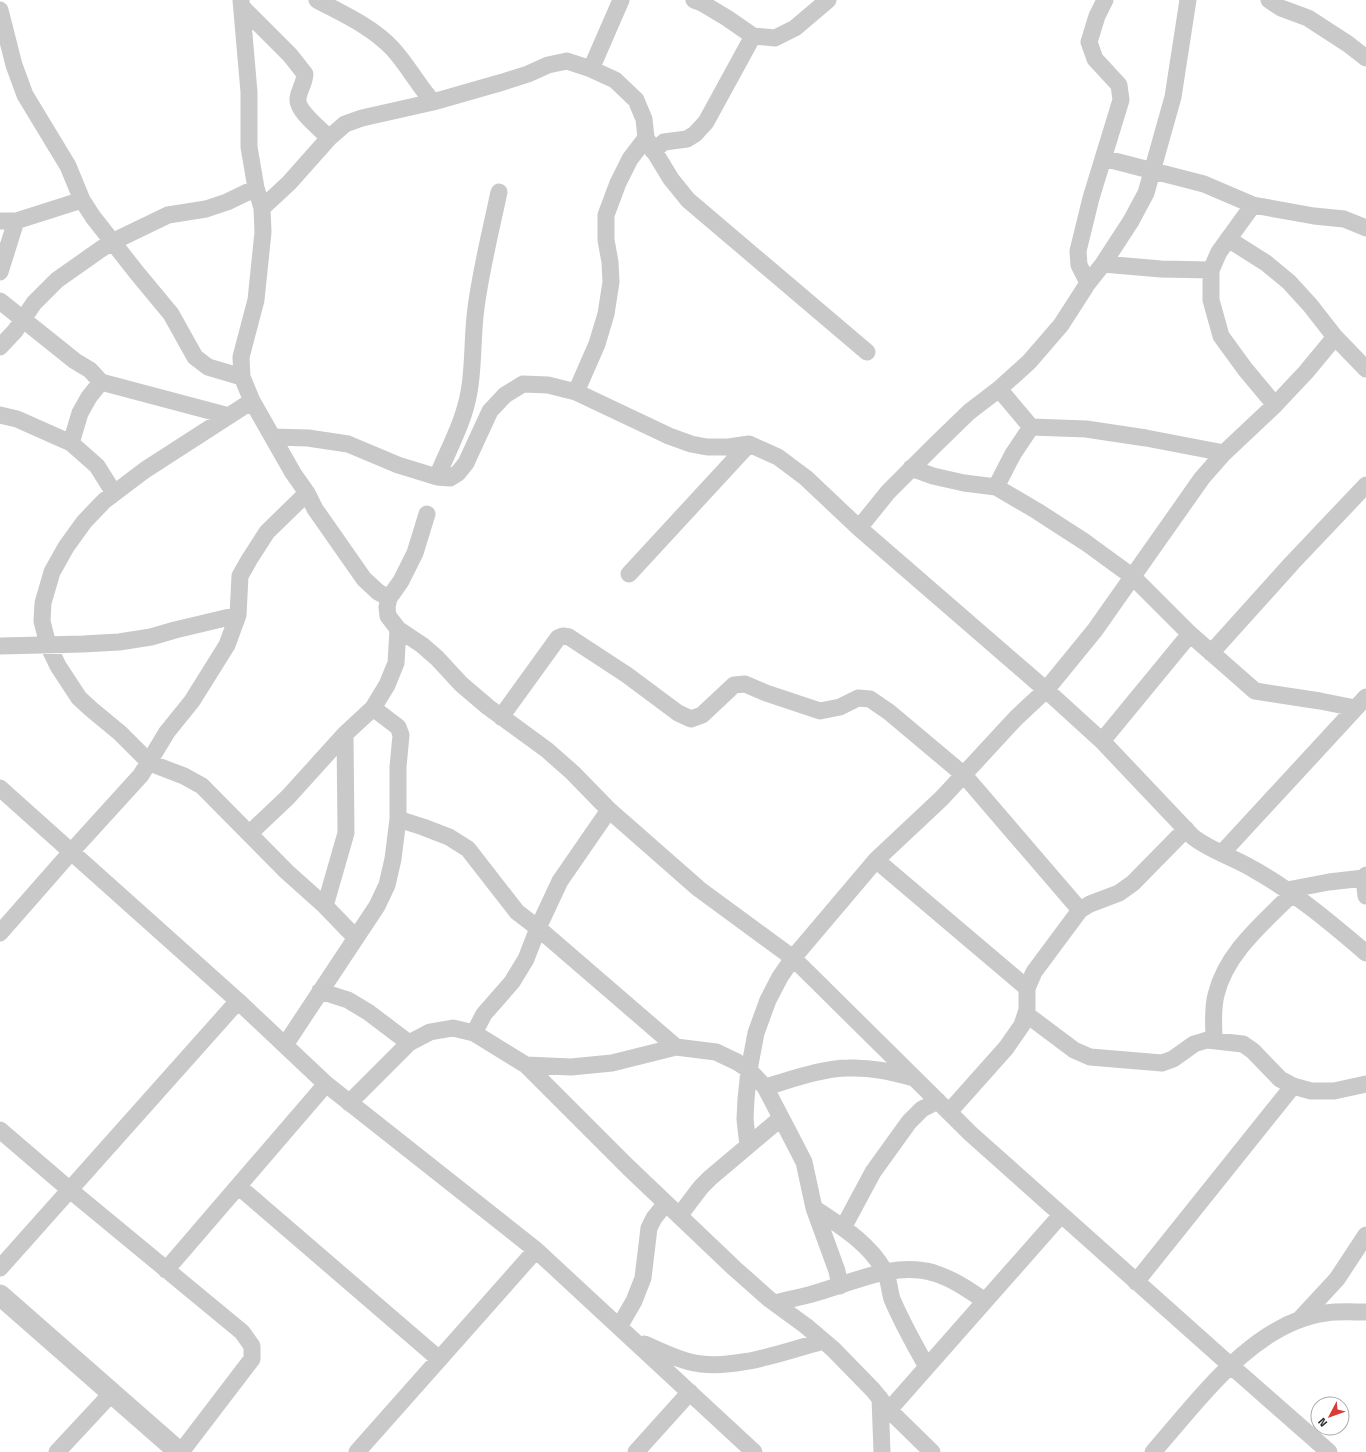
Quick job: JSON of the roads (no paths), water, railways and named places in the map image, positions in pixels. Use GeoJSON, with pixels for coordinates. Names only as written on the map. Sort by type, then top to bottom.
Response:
{"type":"FeatureCollection","features":[{"type":"Feature","properties":{"kind":"street"},"geometry":{"type":"LineString","coordinates":[[317,0],[364,25],[392,48],[432,102]]}},
{"type":"Feature","properties":{"kind":"street"},"geometry":{"type":"LineString","coordinates":[[591,69],[621,0]]}},
{"type":"Feature","properties":{"kind":"street"},"geometry":{"type":"LineString","coordinates":[[694,0],[702,3],[754,36],[775,38],[795,28],[828,0]]}},
{"type":"Feature","properties":{"kind":"street"},"geometry":{"type":"LineString","coordinates":[[1088,283],[1079,265],[1078,251],[1091,198],[1121,100],[1119,85],[1095,59],[1089,42],[1097,16],[1105,0]]}},
{"type":"Feature","properties":{"kind":"street"},"geometry":{"type":"LineString","coordinates":[[859,528],[888,492],[911,468],[969,412],[999,389],[1029,362],[1062,325],[1088,283],[1103,264],[1131,220],[1146,193],[1164,132],[1173,96],[1188,0]]}},
{"type":"Feature","properties":{"kind":"street"},"geometry":{"type":"LineString","coordinates":[[1269,0],[1281,8],[1308,18],[1348,44],[1366,58]]}},
{"type":"Feature","properties":{"kind":"street"},"geometry":{"type":"LineString","coordinates":[[242,4],[290,55],[305,74],[305,82],[298,99],[299,108],[329,138]]}},
{"type":"Feature","properties":{"kind":"street"},"geometry":{"type":"LineString","coordinates":[[242,4],[249,92],[249,147],[256,188],[262,208],[263,232],[256,300],[241,357],[242,377],[252,401],[315,509],[364,579],[378,592],[389,598]]}},
{"type":"Feature","properties":{"kind":"street"},"geometry":{"type":"LineString","coordinates":[[0,10],[14,65],[25,95],[68,166],[82,200],[93,217],[172,314],[195,357],[208,367],[242,377]]}},
{"type":"Feature","properties":{"kind":"street"},"geometry":{"type":"LineString","coordinates":[[576,392],[597,344],[606,314],[611,282],[610,262],[606,240],[606,216],[618,183],[630,159],[650,144],[687,138],[695,134],[706,122],[754,36]]}},
{"type":"Feature","properties":{"kind":"street"},"geometry":{"type":"LineString","coordinates":[[262,208],[288,184],[329,138],[345,124],[362,118],[432,102],[528,74],[548,65],[567,62],[591,69],[615,80],[636,100],[644,119],[650,144],[671,179],[688,200],[867,352]]}},
{"type":"Feature","properties":{"kind":"street"},"geometry":{"type":"LineString","coordinates":[[1103,158],[1204,184],[1253,205],[1314,216],[1344,219],[1366,228]]}},
{"type":"Feature","properties":{"kind":"street"},"geometry":{"type":"LineString","coordinates":[[0,347],[15,331],[34,303],[57,280],[112,242],[168,215],[206,209],[228,202],[256,188]]}},
{"type":"Feature","properties":{"kind":"street"},"geometry":{"type":"LineString","coordinates":[[437,477],[462,417],[469,393],[472,370],[472,337],[476,307],[499,192]]}},
{"type":"Feature","properties":{"kind":"street"},"geometry":{"type":"LineString","coordinates":[[0,272],[8,221],[82,200]]}},
{"type":"Feature","properties":{"kind":"street"},"geometry":{"type":"LineString","coordinates":[[1253,205],[1219,252],[1211,270],[1211,300],[1221,336],[1274,405]]}},
{"type":"Feature","properties":{"kind":"street"},"geometry":{"type":"LineString","coordinates":[[1228,239],[1266,263],[1289,282],[1336,337],[1366,369]]}},
{"type":"Feature","properties":{"kind":"street"},"geometry":{"type":"LineString","coordinates":[[1103,264],[1161,269],[1211,270]]}},
{"type":"Feature","properties":{"kind":"street"},"geometry":{"type":"LineString","coordinates":[[0,301],[75,361],[90,370],[101,382],[229,416]]}},
{"type":"Feature","properties":{"kind":"street"},"geometry":{"type":"LineString","coordinates":[[748,1146],[745,1119],[749,1070],[756,1033],[768,1000],[780,977],[793,958],[876,860],[942,798],[1016,718],[1046,690],[1095,630],[1185,500],[1202,478],[1224,453],[1306,372],[1336,337]]}},
{"type":"Feature","properties":{"kind":"street"},"geometry":{"type":"LineString","coordinates":[[71,442],[83,407],[101,382]]}},
{"type":"Feature","properties":{"kind":"street"},"geometry":{"type":"LineString","coordinates":[[273,437],[308,438],[348,444],[398,465],[437,477],[450,478],[458,473],[466,463],[490,411],[505,395],[523,384],[548,385],[576,392],[668,436],[691,444],[707,447],[729,447],[749,444],[778,457],[806,478],[859,528],[1046,690],[1102,741],[1204,846],[1253,868],[1289,892],[1366,953]]}},
{"type":"Feature","properties":{"kind":"street"},"geometry":{"type":"LineString","coordinates":[[999,389],[1031,427],[1086,429],[1146,438],[1224,453]]}},
{"type":"Feature","properties":{"kind":"street"},"geometry":{"type":"LineString","coordinates":[[252,401],[145,470],[104,501],[84,522],[66,547],[52,572],[43,603],[42,621],[48,645],[58,666],[79,698],[90,710],[120,733],[150,763],[184,776],[202,786],[287,872],[325,906],[356,937]]}},
{"type":"Feature","properties":{"kind":"street"},"geometry":{"type":"LineString","coordinates":[[0,414],[71,442],[98,466],[114,494]]}},
{"type":"Feature","properties":{"kind":"street"},"geometry":{"type":"LineString","coordinates":[[996,487],[1013,454],[1031,427]]}},
{"type":"Feature","properties":{"kind":"street"},"geometry":{"type":"LineString","coordinates":[[629,574],[749,444]]}},
{"type":"Feature","properties":{"kind":"street"},"geometry":{"type":"LineString","coordinates":[[911,468],[933,476],[996,487],[1085,542],[1133,577],[1190,634],[1254,692],[1320,701],[1361,703]]}},
{"type":"Feature","properties":{"kind":"street"},"geometry":{"type":"LineString","coordinates":[[1211,653],[1292,562],[1366,485]]}},
{"type":"Feature","properties":{"kind":"street"},"geometry":{"type":"LineString","coordinates":[[0,933],[71,852],[132,787],[150,763],[167,732],[192,701],[227,645],[238,615],[240,576],[249,560],[267,532],[307,493]]}},
{"type":"Feature","properties":{"kind":"street"},"geometry":{"type":"LineString","coordinates":[[427,514],[415,553],[401,581],[389,598],[387,608],[388,616],[398,629],[427,649],[461,684],[501,717],[547,750],[573,773],[609,810],[699,889],[793,958],[971,1134],[1230,1365],[1322,1450]]}},
{"type":"Feature","properties":{"kind":"street"},"geometry":{"type":"LineString","coordinates":[[0,646],[119,642],[151,637],[238,615]]}},
{"type":"Feature","properties":{"kind":"street"},"geometry":{"type":"LineString","coordinates":[[250,833],[297,786],[345,734],[373,708],[387,685],[396,663],[398,629]]}},
{"type":"Feature","properties":{"kind":"street"},"geometry":{"type":"LineString","coordinates":[[1102,741],[1190,634]]}},
{"type":"Feature","properties":{"kind":"street"},"geometry":{"type":"LineString","coordinates":[[501,717],[558,638],[563,636],[569,637],[600,657],[678,713],[691,719],[702,716],[734,685],[745,684],[766,693],[820,711],[840,708],[858,698],[870,699],[889,712],[964,775],[1080,910]]}},
{"type":"Feature","properties":{"kind":"street"},"geometry":{"type":"LineString","coordinates":[[1222,853],[1361,703]]}},
{"type":"Feature","properties":{"kind":"street"},"geometry":{"type":"LineString","coordinates":[[285,1045],[377,906],[387,885],[393,859],[398,819],[398,767],[401,735],[398,727],[373,708]]}},
{"type":"Feature","properties":{"kind":"street"},"geometry":{"type":"LineString","coordinates":[[325,906],[346,833],[345,734]]}},
{"type":"Feature","properties":{"kind":"street"},"geometry":{"type":"LineString","coordinates":[[0,788],[238,1001],[326,1084],[536,1250],[754,1452]]}},
{"type":"Feature","properties":{"kind":"street"},"geometry":{"type":"LineString","coordinates":[[474,1033],[484,1014],[512,982],[526,959],[538,928],[560,881],[609,810]]}},
{"type":"Feature","properties":{"kind":"street"},"geometry":{"type":"LineString","coordinates":[[398,819],[449,837],[468,849],[517,912],[538,928],[676,1047]]}},
{"type":"Feature","properties":{"kind":"street"},"geometry":{"type":"LineString","coordinates":[[843,1228],[873,1172],[909,1122],[922,1109],[943,1107],[1006,1048],[1022,1024],[1026,1014],[1026,988],[1034,972],[1080,910],[1133,884],[1186,829]]}},
{"type":"Feature","properties":{"kind":"street"},"geometry":{"type":"LineString","coordinates":[[876,860],[1026,988]]}},
{"type":"Feature","properties":{"kind":"street"},"geometry":{"type":"LineString","coordinates":[[1214,1041],[1216,996],[1223,976],[1235,954],[1289,892],[1329,882],[1365,876],[1366,896]]}},
{"type":"Feature","properties":{"kind":"street"},"geometry":{"type":"LineString","coordinates":[[320,991],[348,1000],[368,1012],[409,1044]]}},
{"type":"Feature","properties":{"kind":"street"},"geometry":{"type":"LineString","coordinates":[[0,1268],[238,1001]]}},
{"type":"Feature","properties":{"kind":"street"},"geometry":{"type":"LineString","coordinates":[[1026,1014],[1074,1050],[1090,1057],[1162,1063],[1173,1059],[1194,1044],[1206,1040],[1242,1044],[1253,1051],[1280,1079],[1293,1086],[1310,1091],[1334,1091],[1358,1086],[1366,1097]]}},
{"type":"Feature","properties":{"kind":"street"},"geometry":{"type":"LineString","coordinates":[[349,1103],[409,1044],[430,1032],[453,1028],[474,1033],[526,1065],[628,1167],[734,1268],[833,1349],[874,1390],[884,1404],[932,1452]]}},
{"type":"Feature","properties":{"kind":"street"},"geometry":{"type":"LineString","coordinates":[[526,1065],[571,1067],[612,1063],[676,1047],[716,1052],[737,1062],[749,1070],[765,1087],[804,1162],[814,1208],[834,1264],[840,1286]]}},
{"type":"Feature","properties":{"kind":"street"},"geometry":{"type":"LineString","coordinates":[[765,1087],[823,1072],[846,1068],[882,1070],[915,1078]]}},
{"type":"Feature","properties":{"kind":"street"},"geometry":{"type":"LineString","coordinates":[[166,1270],[326,1084]]}},
{"type":"Feature","properties":{"kind":"street"},"geometry":{"type":"LineString","coordinates":[[1136,1282],[1293,1086]]}},
{"type":"Feature","properties":{"kind":"street"},"geometry":{"type":"LineString","coordinates":[[679,1216],[701,1187],[781,1118]]}},
{"type":"Feature","properties":{"kind":"street"},"geometry":{"type":"LineString","coordinates":[[0,1130],[70,1190],[242,1332],[252,1346],[252,1359],[180,1452],[111,1394],[0,1296]]}},
{"type":"Feature","properties":{"kind":"street"},"geometry":{"type":"LineString","coordinates":[[238,1186],[439,1359]]}},
{"type":"Feature","properties":{"kind":"street"},"geometry":{"type":"LineString","coordinates":[[619,1327],[634,1301],[643,1278],[649,1228],[654,1218],[666,1203]]}},
{"type":"Feature","properties":{"kind":"street"},"geometry":{"type":"LineString","coordinates":[[814,1208],[843,1228],[866,1247],[885,1271],[889,1290],[897,1311],[908,1334],[927,1366]]}},
{"type":"Feature","properties":{"kind":"street"},"geometry":{"type":"LineString","coordinates":[[882,1452],[884,1404],[927,1366],[1061,1215]]}},
{"type":"Feature","properties":{"kind":"street"},"geometry":{"type":"LineString","coordinates":[[1299,1320],[1337,1279],[1366,1235]]}},
{"type":"Feature","properties":{"kind":"street"},"geometry":{"type":"LineString","coordinates":[[361,1451],[439,1359],[536,1250]]}},
{"type":"Feature","properties":{"kind":"street"},"geometry":{"type":"LineString","coordinates":[[775,1303],[822,1292],[885,1271],[914,1270],[934,1273],[959,1284],[985,1301]]}},
{"type":"Feature","properties":{"kind":"street"},"geometry":{"type":"LineString","coordinates":[[1153,1452],[1230,1365],[1269,1334],[1299,1320],[1326,1313],[1366,1312]]}},
{"type":"Feature","properties":{"kind":"street"},"geometry":{"type":"LineString","coordinates":[[633,1339],[690,1362],[720,1365],[746,1362],[823,1341]]}},
{"type":"Feature","properties":{"kind":"street"},"geometry":{"type":"LineString","coordinates":[[636,1452],[690,1392]]}},
{"type":"Feature","properties":{"kind":"street"},"geometry":{"type":"LineString","coordinates":[[57,1452],[111,1394]]}}]}
